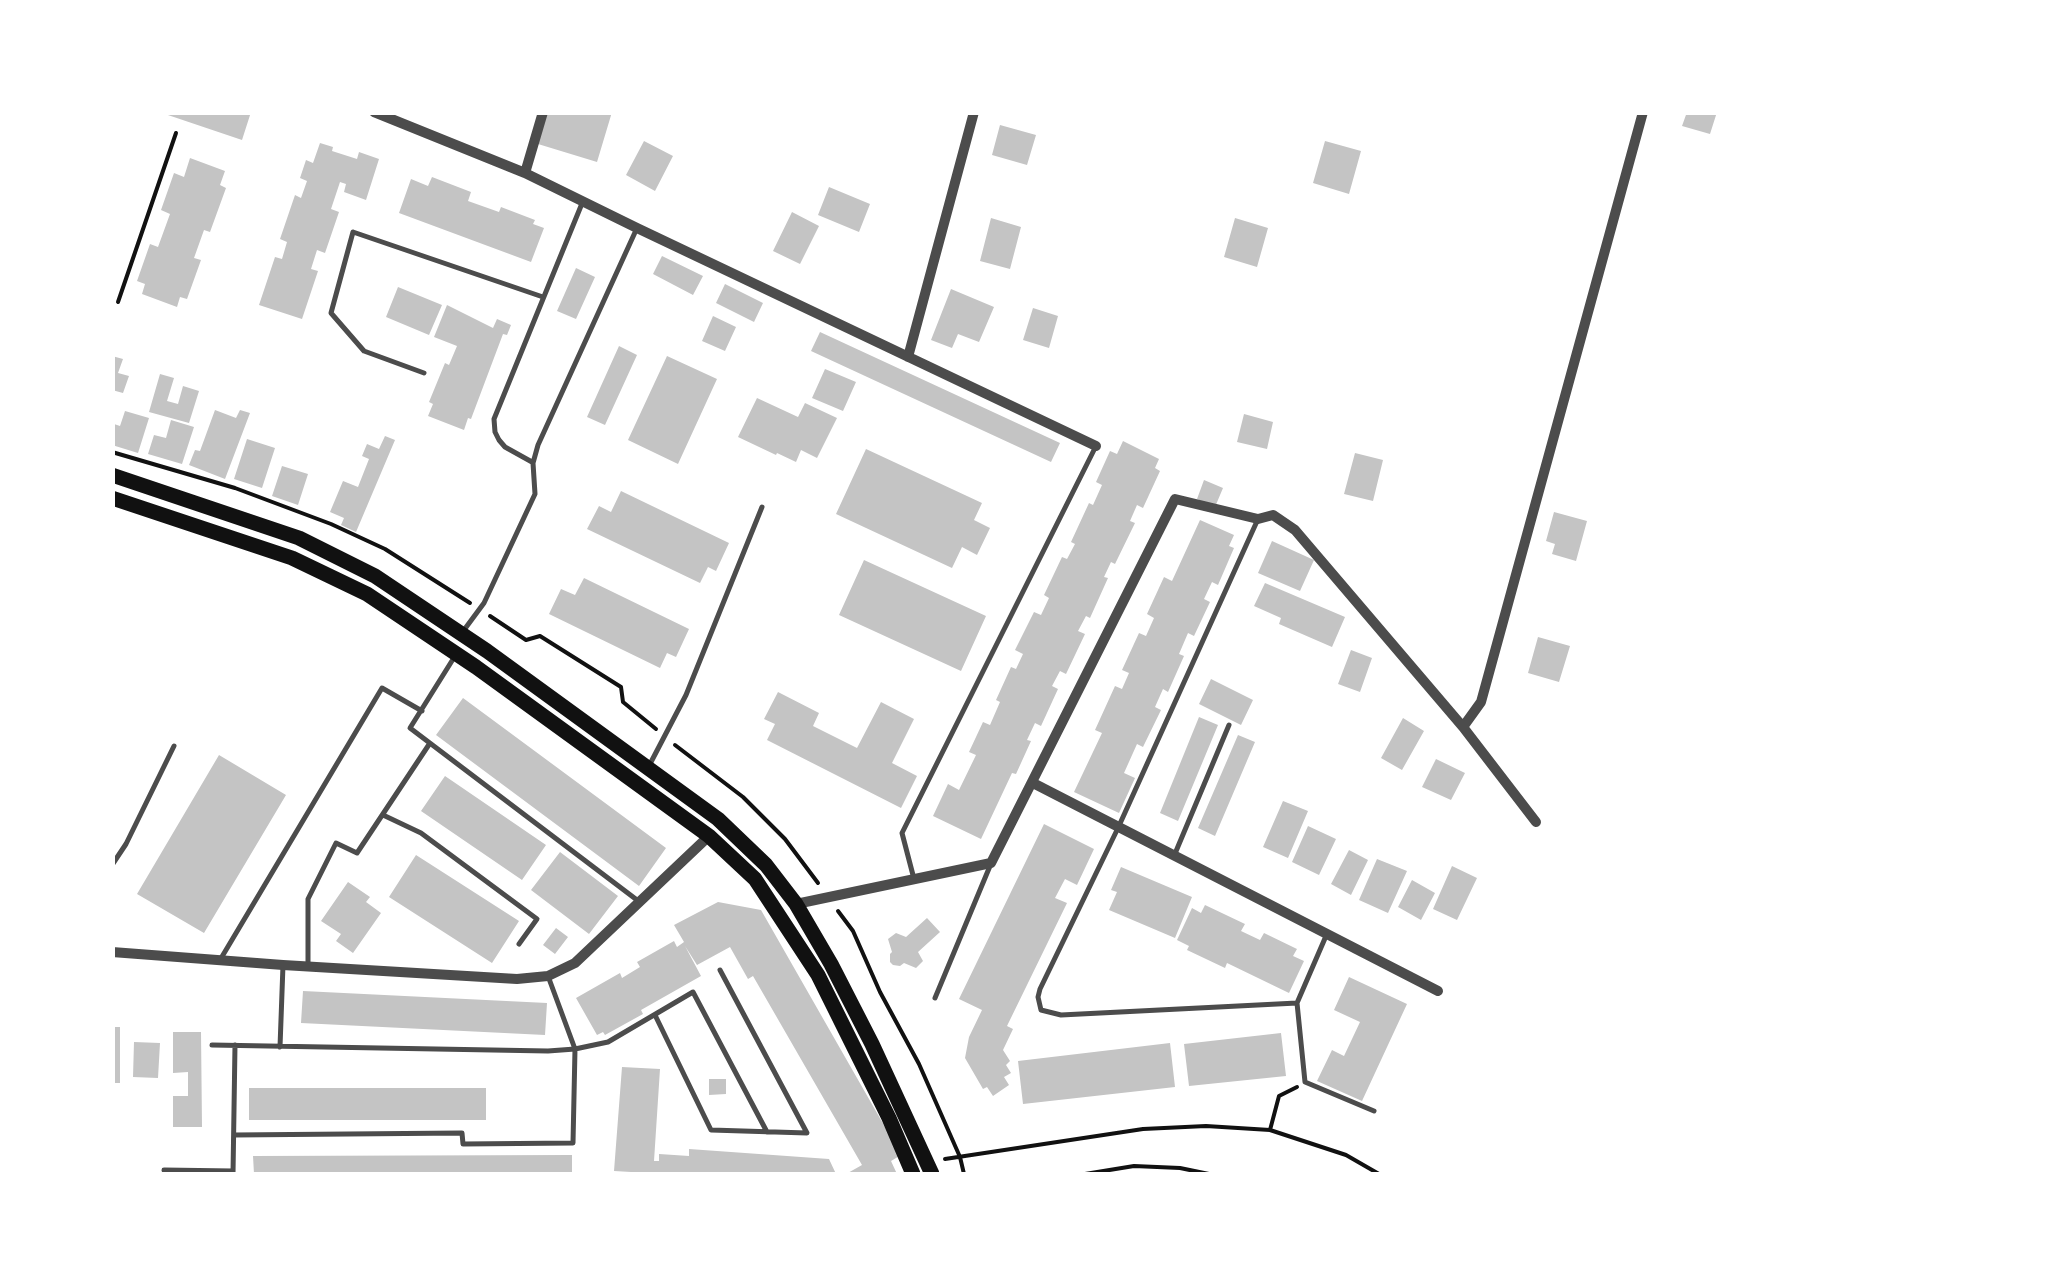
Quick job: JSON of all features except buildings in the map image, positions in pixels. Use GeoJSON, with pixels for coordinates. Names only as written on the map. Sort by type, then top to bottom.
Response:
{"type":"FeatureCollection","features":[{"type":"Feature","properties":{"kind":"main road"},"geometry":{"type":"LineString","coordinates":[[112,475],[299,538],[375,576],[648,767],[742,840],[796,904],[831,964],[932,1174]]}},
{"type":"Feature","properties":{"kind":"main road"},"geometry":{"type":"LineString","coordinates":[[112,498],[318,568],[368,594],[710,836],[755,879],[818,975],[913,1174]]}},
{"type":"Feature","properties":{"kind":"street"},"geometry":{"type":"LineString","coordinates":[[374,112],[526,173],[1096,446]]}},
{"type":"Feature","properties":{"kind":"street"},"geometry":{"type":"LineString","coordinates":[[526,173],[543,112]]}},
{"type":"Feature","properties":{"kind":"street"},"geometry":{"type":"LineString","coordinates":[[908,357],[974,112]]}},
{"type":"Feature","properties":{"kind":"street"},"geometry":{"type":"LineString","coordinates":[[1464,726],[1481,702],[1643,112]]}},
{"type":"Feature","properties":{"kind":"street"},"geometry":{"type":"LineString","coordinates":[[796,904],[991,863],[1175,499],[1258,519],[1273,515],[1296,530],[1464,726],[1536,822]]}},
{"type":"Feature","properties":{"kind":"street"},"geometry":{"type":"LineString","coordinates":[[1032,783],[1438,991]]}},
{"type":"Feature","properties":{"kind":"street"},"geometry":{"type":"LineString","coordinates":[[112,952],[517,979],[548,976],[575,963],[710,836]]}},
{"type":"Feature","properties":{"kind":"lane"},"geometry":{"type":"LineString","coordinates":[[533,463],[505,447],[495,432],[494,419],[583,202]]}},
{"type":"Feature","properties":{"kind":"lane"},"geometry":{"type":"LineString","coordinates":[[462,634],[484,602],[535,494],[533,463],[538,444],[637,228]]}},
{"type":"Feature","properties":{"kind":"lane"},"geometry":{"type":"LineString","coordinates":[[424,373],[364,351],[331,314],[353,232],[543,297]]}},
{"type":"Feature","properties":{"kind":"lane"},"geometry":{"type":"LineString","coordinates":[[914,880],[902,834],[1096,446]]}},
{"type":"Feature","properties":{"kind":"lane"},"geometry":{"type":"LineString","coordinates":[[648,767],[686,695],[762,507]]}},
{"type":"Feature","properties":{"kind":"lane"},"geometry":{"type":"LineString","coordinates":[[1258,519],[1038,997],[1041,1010],[1061,1015],[1296,1003]]}},
{"type":"Feature","properties":{"kind":"lane"},"geometry":{"type":"LineString","coordinates":[[456,653],[410,728],[640,902]]}},
{"type":"Feature","properties":{"kind":"lane"},"geometry":{"type":"LineString","coordinates":[[220,961],[382,688],[422,711]]}},
{"type":"Feature","properties":{"kind":"lane"},"geometry":{"type":"LineString","coordinates":[[1174,856],[1229,725]]}},
{"type":"Feature","properties":{"kind":"lane"},"geometry":{"type":"LineString","coordinates":[[308,967],[308,900],[336,843],[356,853],[430,743]]}},
{"type":"Feature","properties":{"kind":"lane"},"geometry":{"type":"LineString","coordinates":[[112,865],[174,746]]}},
{"type":"Feature","properties":{"kind":"lane"},"geometry":{"type":"LineString","coordinates":[[382,814],[422,833],[537,919],[519,944]]}},
{"type":"Feature","properties":{"kind":"lane"},"geometry":{"type":"LineString","coordinates":[[935,998],[991,863]]}},
{"type":"Feature","properties":{"kind":"lane"},"geometry":{"type":"LineString","coordinates":[[1327,934],[1296,1003],[1305,1082],[1374,1111]]}},
{"type":"Feature","properties":{"kind":"lane"},"geometry":{"type":"LineString","coordinates":[[280,1046],[283,965]]}},
{"type":"Feature","properties":{"kind":"lane"},"geometry":{"type":"LineString","coordinates":[[654,1014],[711,1130],[808,1133],[720,970]]}},
{"type":"Feature","properties":{"kind":"lane"},"geometry":{"type":"LineString","coordinates":[[234,1135],[462,1133],[464,1144],[573,1143],[574,1049],[548,976]]}},
{"type":"Feature","properties":{"kind":"lane"},"geometry":{"type":"LineString","coordinates":[[212,1045],[574,1049],[608,1042],[693,992],[767,1132]]}},
{"type":"Feature","properties":{"kind":"lane"},"geometry":{"type":"LineString","coordinates":[[164,1170],[233,1173],[234,1045]]}},
{"type":"Feature","properties":{"kind":"path"},"geometry":{"type":"LineString","coordinates":[[118,302],[176,132]]}},
{"type":"Feature","properties":{"kind":"path"},"geometry":{"type":"LineString","coordinates":[[1270,1130],[1278,1096],[1305,1082]]}},
{"type":"Feature","properties":{"kind":"path"},"geometry":{"type":"LineString","coordinates":[[964,1174],[958,1157],[1142,1129],[1206,1126],[1270,1130],[1346,1156],[1378,1174]]}},
{"type":"Feature","properties":{"kind":"path"},"geometry":{"type":"LineString","coordinates":[[1085,1174],[1134,1166],[1209,1174]]}}]}
